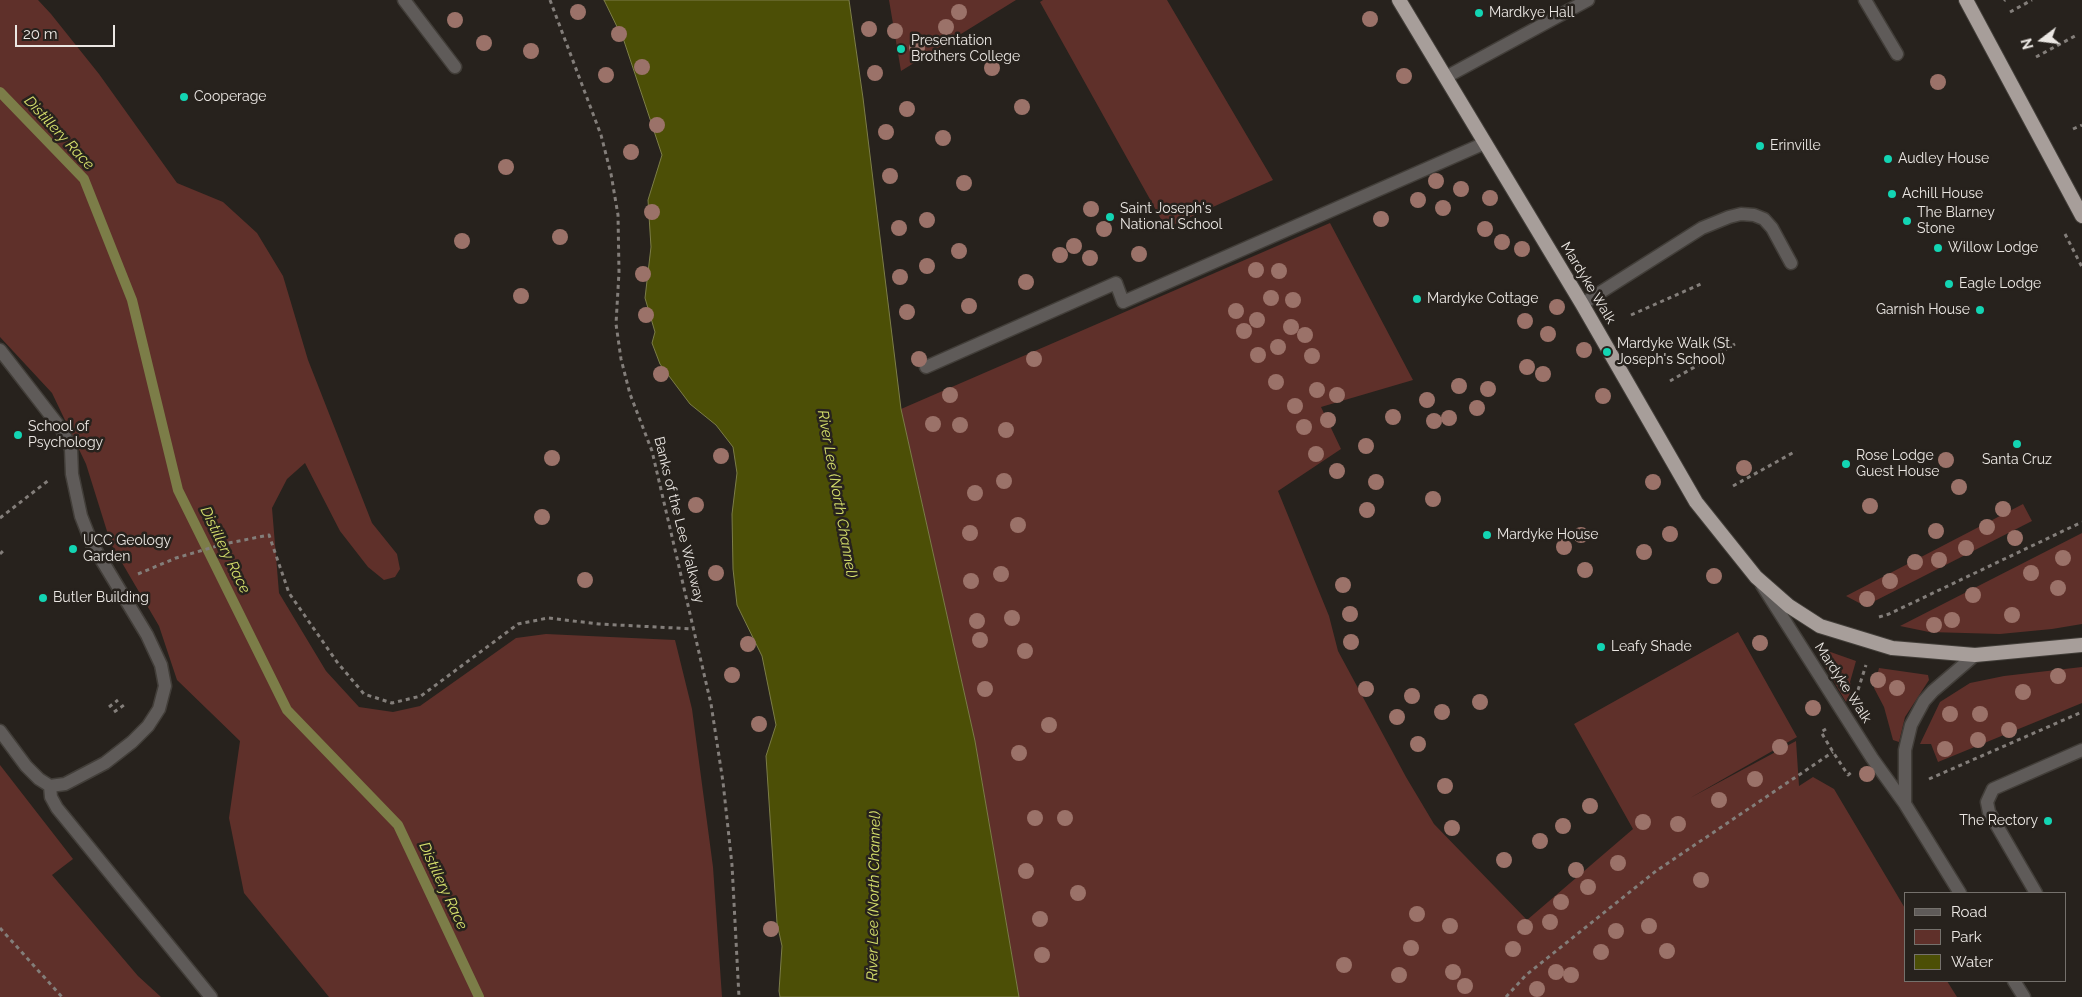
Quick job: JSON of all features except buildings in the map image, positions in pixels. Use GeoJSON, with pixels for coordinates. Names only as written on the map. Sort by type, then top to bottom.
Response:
{"type":"FeatureCollection","features":[{"type":"Feature","properties":{"kind":"highway","name":"Mardyke Walk"},"geometry":{"type":"LineString","coordinates":[[1399,0],[1582,304],[1696,502],[1756,577],[1789,606],[1820,626],[1892,648],[1976,655],[2082,646]]}},
{"type":"Feature","properties":{"kind":"highway"},"geometry":{"type":"LineString","coordinates":[[1966,0],[2082,216]]}},
{"type":"Feature","properties":{"kind":"street"},"geometry":{"type":"LineString","coordinates":[[404,0],[456,67]]}},
{"type":"Feature","properties":{"kind":"street"},"geometry":{"type":"LineString","coordinates":[[1446,77],[1588,0]]}},
{"type":"Feature","properties":{"kind":"street"},"geometry":{"type":"LineString","coordinates":[[1865,0],[1897,54]]}},
{"type":"Feature","properties":{"kind":"street"},"geometry":{"type":"LineString","coordinates":[[926,367],[1116,283],[1123,302],[1485,143]]}},
{"type":"Feature","properties":{"kind":"street"},"geometry":{"type":"LineString","coordinates":[[1582,304],[1702,228],[1729,216],[1741,214],[1754,215],[1764,219],[1772,228],[1791,263]]}},
{"type":"Feature","properties":{"kind":"street"},"geometry":{"type":"LineString","coordinates":[[0,350],[62,430],[71,449],[72,474],[80,516],[92,544],[147,635],[161,664],[165,686],[159,709],[148,726],[132,742],[105,763],[66,784],[50,786],[39,780],[0,731]]}},
{"type":"Feature","properties":{"kind":"street","name":"Mardyke Walk"},"geometry":{"type":"LineString","coordinates":[[1756,577],[1872,758],[1905,804],[1959,892]]}},
{"type":"Feature","properties":{"kind":"street"},"geometry":{"type":"LineString","coordinates":[[1905,804],[1905,750],[1914,718],[1933,691],[1976,655]]}},
{"type":"Feature","properties":{"kind":"street"},"geometry":{"type":"LineString","coordinates":[[2035,892],[1989,812],[1987,802],[1993,789],[2082,750]]}},
{"type":"Feature","properties":{"kind":"street"},"geometry":{"type":"LineString","coordinates":[[50,786],[51,797],[57,808],[211,997]]}},
{"type":"Feature","properties":{"kind":"street"},"geometry":{"type":"LineString","coordinates":[[2015,982],[2024,997]]}},
{"type":"Feature","properties":{"kind":"path","name":"Banks of the Lee Walkway"},"geometry":{"type":"LineString","coordinates":[[550,0],[602,135],[611,174],[618,215],[619,272],[616,324],[621,359],[630,394],[652,451],[711,704],[724,782],[732,865],[739,997]]}},
{"type":"Feature","properties":{"kind":"path"},"geometry":{"type":"LineString","coordinates":[[2010,12],[2032,0]]}},
{"type":"Feature","properties":{"kind":"path"},"geometry":{"type":"LineString","coordinates":[[2036,57],[2075,36]]}},
{"type":"Feature","properties":{"kind":"path"},"geometry":{"type":"LineString","coordinates":[[2073,129],[2082,125]]}},
{"type":"Feature","properties":{"kind":"path"},"geometry":{"type":"LineString","coordinates":[[1631,315],[1703,283]]}},
{"type":"Feature","properties":{"kind":"path"},"geometry":{"type":"LineString","coordinates":[[1670,381],[1735,344]]}},
{"type":"Feature","properties":{"kind":"path"},"geometry":{"type":"LineString","coordinates":[[1733,486],[1796,451]]}},
{"type":"Feature","properties":{"kind":"path"},"geometry":{"type":"LineString","coordinates":[[0,518],[50,479],[72,474]]}},
{"type":"Feature","properties":{"kind":"path"},"geometry":{"type":"LineString","coordinates":[[1875,622],[1876,618],[2082,522]]}},
{"type":"Feature","properties":{"kind":"path"},"geometry":{"type":"LineString","coordinates":[[116,583],[176,558],[224,544],[269,536],[289,593],[337,662],[364,694],[392,703],[421,696],[518,624],[548,618],[599,624],[694,630]]}},
{"type":"Feature","properties":{"kind":"path"},"geometry":{"type":"LineString","coordinates":[[109,707],[118,700]]}},
{"type":"Feature","properties":{"kind":"path"},"geometry":{"type":"LineString","coordinates":[[114,712],[124,705]]}},
{"type":"Feature","properties":{"kind":"path"},"geometry":{"type":"LineString","coordinates":[[1905,804],[1919,783],[2082,712]]}},
{"type":"Feature","properties":{"kind":"path"},"geometry":{"type":"LineString","coordinates":[[1506,997],[1526,975],[1656,871],[1833,752]]}},
{"type":"Feature","properties":{"kind":"path"},"geometry":{"type":"LineString","coordinates":[[0,928],[62,997]]}},
{"type":"Feature","properties":{"kind":"green space"},"geometry":{"type":"Polygon","coordinates":[[[0,0],[38,0],[99,74],[177,183],[223,202],[257,233],[283,276],[308,360],[372,523],[397,554],[400,569],[395,577],[384,580],[368,567],[340,531],[305,463],[287,479],[272,508],[279,593],[326,671],[359,707],[393,712],[420,706],[516,638],[546,634],[675,640],[692,709],[713,867],[722,997],[329,997],[244,893],[229,818],[240,741],[177,680],[159,626],[111,544],[86,464],[52,393],[0,337],[0,0]]]}},
{"type":"Feature","properties":{"kind":"green space"},"geometry":{"type":"Polygon","coordinates":[[[889,0],[1016,0],[901,71],[889,0]]]}},
{"type":"Feature","properties":{"kind":"green space"},"geometry":{"type":"Polygon","coordinates":[[[1043,0],[1167,0],[1273,180],[1166,228],[1040,2],[1043,0]]]}},
{"type":"Feature","properties":{"kind":"green space"},"geometry":{"type":"Polygon","coordinates":[[[1330,223],[1413,380],[1321,407],[1341,449],[1278,491],[1329,616],[1338,651],[1406,777],[1434,824],[1527,920],[1633,829],[1574,724],[1738,632],[1797,737],[1690,798],[1796,741],[1799,786],[1813,777],[1834,789],[1904,907],[1904,982],[1948,982],[1957,997],[1019,997],[975,741],[901,409],[1330,223]]]}},
{"type":"Feature","properties":{"kind":"green space"},"geometry":{"type":"Polygon","coordinates":[[[2023,504],[2032,521],[1865,606],[1846,596],[2023,504]]]}},
{"type":"Feature","properties":{"kind":"green space"},"geometry":{"type":"Polygon","coordinates":[[[2082,533],[2082,624],[2000,634],[1929,632],[1900,626],[2082,533]]]}},
{"type":"Feature","properties":{"kind":"green space"},"geometry":{"type":"Polygon","coordinates":[[[1822,649],[1856,661],[1850,682],[1852,689],[1846,702],[1819,656],[1819,652],[1822,649]]]}},
{"type":"Feature","properties":{"kind":"green space"},"geometry":{"type":"Polygon","coordinates":[[[2082,667],[2082,703],[1938,762],[1931,744],[1920,744],[1940,702],[1970,683],[2004,676],[2082,667]]]}},
{"type":"Feature","properties":{"kind":"green space"},"geometry":{"type":"Polygon","coordinates":[[[1879,668],[1928,675],[1929,680],[1905,717],[1899,742],[1893,740],[1884,707],[1874,688],[1879,668]]]}},
{"type":"Feature","properties":{"kind":"green space"},"geometry":{"type":"Polygon","coordinates":[[[0,765],[73,859],[52,875],[138,976],[161,997],[0,997],[0,765]]]}},
{"type":"Feature","properties":{"kind":"water","name":"River Lee (North Channel)"},"geometry":{"type":"Polygon","coordinates":[[[604,0],[849,0],[863,98],[901,409],[975,741],[1019,997],[780,997],[782,946],[777,923],[766,756],[776,725],[762,656],[737,605],[733,569],[732,514],[737,473],[733,447],[716,425],[690,404],[660,364],[652,343],[655,332],[645,298],[651,247],[648,200],[662,155],[624,41],[604,0]]]}},
{"type":"Feature","properties":{"kind":"waterway","name":"Distillery Race"},"geometry":{"type":"LineString","coordinates":[[0,92],[84,179],[132,300],[178,490],[287,710],[398,825],[479,997]]}},
{"type":"Feature","properties":{"kind":"place","name":"Mardkye Hall"},"geometry":{"type":"Point","coordinates":[1479,13]}},
{"type":"Feature","properties":{"kind":"place","name":"Presentation Brothers College"},"geometry":{"type":"Point","coordinates":[901,49]}},
{"type":"Feature","properties":{"kind":"place","name":"Cooperage"},"geometry":{"type":"Point","coordinates":[184,97]}},
{"type":"Feature","properties":{"kind":"place","name":"Erinville"},"geometry":{"type":"Point","coordinates":[1760,146]}},
{"type":"Feature","properties":{"kind":"place","name":"Audley House"},"geometry":{"type":"Point","coordinates":[1888,159]}},
{"type":"Feature","properties":{"kind":"place","name":"Achill House"},"geometry":{"type":"Point","coordinates":[1892,194]}},
{"type":"Feature","properties":{"kind":"place","name":"Saint Joseph's National School"},"geometry":{"type":"Point","coordinates":[1110,217]}},
{"type":"Feature","properties":{"kind":"place","name":"The Blarney Stone"},"geometry":{"type":"Point","coordinates":[1907,221]}},
{"type":"Feature","properties":{"kind":"place","name":"Willow Lodge"},"geometry":{"type":"Point","coordinates":[1938,248]}},
{"type":"Feature","properties":{"kind":"place","name":"Eagle Lodge"},"geometry":{"type":"Point","coordinates":[1949,284]}},
{"type":"Feature","properties":{"kind":"place","name":"Mardyke Cottage"},"geometry":{"type":"Point","coordinates":[1417,299]}},
{"type":"Feature","properties":{"kind":"place","name":"Garnish House"},"geometry":{"type":"Point","coordinates":[1980,310]}},
{"type":"Feature","properties":{"kind":"place","name":"Mardyke Walk (St. Joseph's School)"},"geometry":{"type":"Point","coordinates":[1607,352]}},
{"type":"Feature","properties":{"kind":"place","name":"School of Psychology"},"geometry":{"type":"Point","coordinates":[18,435]}},
{"type":"Feature","properties":{"kind":"place","name":"Santa Cruz"},"geometry":{"type":"Point","coordinates":[2017,444]}},
{"type":"Feature","properties":{"kind":"place","name":"Rose Lodge Guest House"},"geometry":{"type":"Point","coordinates":[1846,464]}},
{"type":"Feature","properties":{"kind":"place","name":"Mardyke House"},"geometry":{"type":"Point","coordinates":[1487,535]}},
{"type":"Feature","properties":{"kind":"place","name":"UCC Geology Garden"},"geometry":{"type":"Point","coordinates":[73,549]}},
{"type":"Feature","properties":{"kind":"place","name":"Butler Building"},"geometry":{"type":"Point","coordinates":[43,598]}},
{"type":"Feature","properties":{"kind":"place","name":"Leafy Shade"},"geometry":{"type":"Point","coordinates":[1601,647]}},
{"type":"Feature","properties":{"kind":"place","name":"The Rectory"},"geometry":{"type":"Point","coordinates":[2048,821]}}]}
